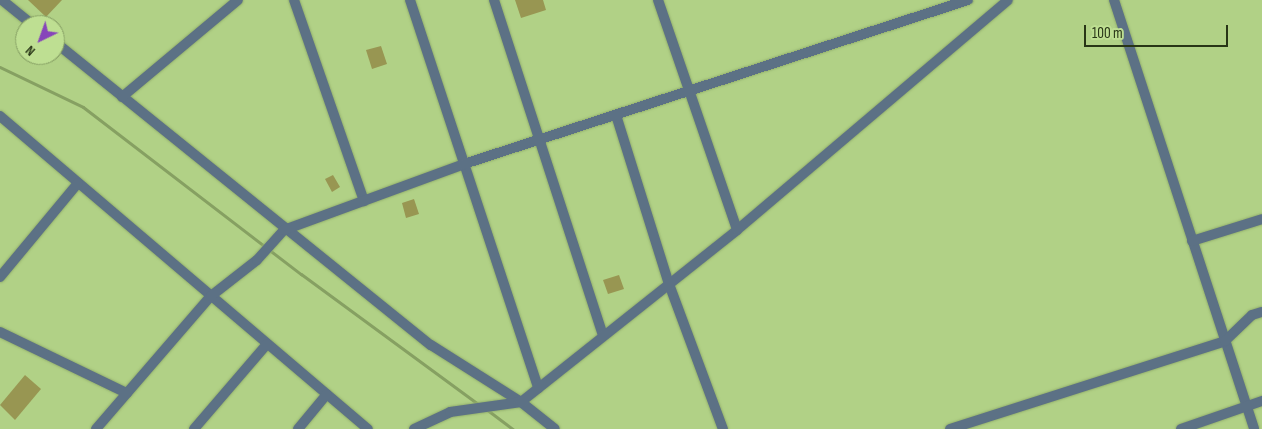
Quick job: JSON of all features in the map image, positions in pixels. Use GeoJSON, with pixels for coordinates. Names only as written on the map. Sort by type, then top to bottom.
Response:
{"type":"FeatureCollection","features":[{"type":"Feature","properties":{"kind":"street"},"geometry":{"type":"LineString","coordinates":[[2,0],[21,15]]}},
{"type":"Feature","properties":{"kind":"street"},"geometry":{"type":"LineString","coordinates":[[122,97],[238,0]]}},
{"type":"Feature","properties":{"kind":"street"},"geometry":{"type":"LineString","coordinates":[[294,0],[364,201]]}},
{"type":"Feature","properties":{"kind":"street"},"geometry":{"type":"LineString","coordinates":[[410,0],[538,388]]}},
{"type":"Feature","properties":{"kind":"street"},"geometry":{"type":"LineString","coordinates":[[494,0],[603,336]]}},
{"type":"Feature","properties":{"kind":"street"},"geometry":{"type":"LineString","coordinates":[[658,0],[737,230]]}},
{"type":"Feature","properties":{"kind":"street"},"geometry":{"type":"LineString","coordinates":[[96,429],[211,296],[257,260],[284,230],[464,164],[968,0]]}},
{"type":"Feature","properties":{"kind":"street"},"geometry":{"type":"LineString","coordinates":[[414,429],[450,412],[521,402],[737,230],[1008,0]]}},
{"type":"Feature","properties":{"kind":"street"},"geometry":{"type":"LineString","coordinates":[[1114,0],[1254,429]]}},
{"type":"Feature","properties":{"kind":"street"},"geometry":{"type":"LineString","coordinates":[[65,50],[284,230],[431,345],[521,402],[555,429]]}},
{"type":"Feature","properties":{"kind":"street"},"geometry":{"type":"LineString","coordinates":[[616,115],[669,284],[723,429]]}},
{"type":"Feature","properties":{"kind":"street"},"geometry":{"type":"LineString","coordinates":[[0,116],[368,429]]}},
{"type":"Feature","properties":{"kind":"street"},"geometry":{"type":"LineString","coordinates":[[0,276],[78,183]]}},
{"type":"Feature","properties":{"kind":"street"},"geometry":{"type":"LineString","coordinates":[[1192,241],[1262,219]]}},
{"type":"Feature","properties":{"kind":"street"},"geometry":{"type":"LineString","coordinates":[[950,429],[1225,341],[1252,315],[1262,312]]}},
{"type":"Feature","properties":{"kind":"street"},"geometry":{"type":"LineString","coordinates":[[0,332],[127,393]]}},
{"type":"Feature","properties":{"kind":"street"},"geometry":{"type":"LineString","coordinates":[[194,429],[268,344]]}},
{"type":"Feature","properties":{"kind":"street"},"geometry":{"type":"LineString","coordinates":[[298,429],[327,394]]}},
{"type":"Feature","properties":{"kind":"street"},"geometry":{"type":"LineString","coordinates":[[1181,429],[1262,401]]}},
{"type":"Feature","properties":{"kind":"building"},"geometry":{"type":"Polygon","coordinates":[[[28,0],[62,0],[48,15],[44,15],[28,0]]]}},
{"type":"Feature","properties":{"kind":"building"},"geometry":{"type":"Polygon","coordinates":[[[515,0],[543,0],[546,10],[521,18],[515,0]]]}},
{"type":"Feature","properties":{"kind":"building"},"geometry":{"type":"Polygon","coordinates":[[[381,46],[387,64],[372,69],[366,50],[381,46]]]}},
{"type":"Feature","properties":{"kind":"building"},"geometry":{"type":"Polygon","coordinates":[[[333,175],[340,187],[332,192],[325,179],[333,175]]]}},
{"type":"Feature","properties":{"kind":"building"},"geometry":{"type":"Polygon","coordinates":[[[414,199],[419,214],[406,218],[402,203],[414,199]]]}},
{"type":"Feature","properties":{"kind":"building"},"geometry":{"type":"Polygon","coordinates":[[[619,275],[624,289],[608,294],[603,280],[619,275]]]}},
{"type":"Feature","properties":{"kind":"building"},"geometry":{"type":"Polygon","coordinates":[[[25,375],[41,389],[15,420],[0,405],[25,375]]]}},
{"type":"Feature","properties":{"kind":"waterway"},"geometry":{"type":"LineString","coordinates":[[0,67],[83,107],[301,274],[481,406]]}},
{"type":"Feature","properties":{"kind":"waterway"},"geometry":{"type":"LineString","coordinates":[[486,409],[513,429]]}}]}
